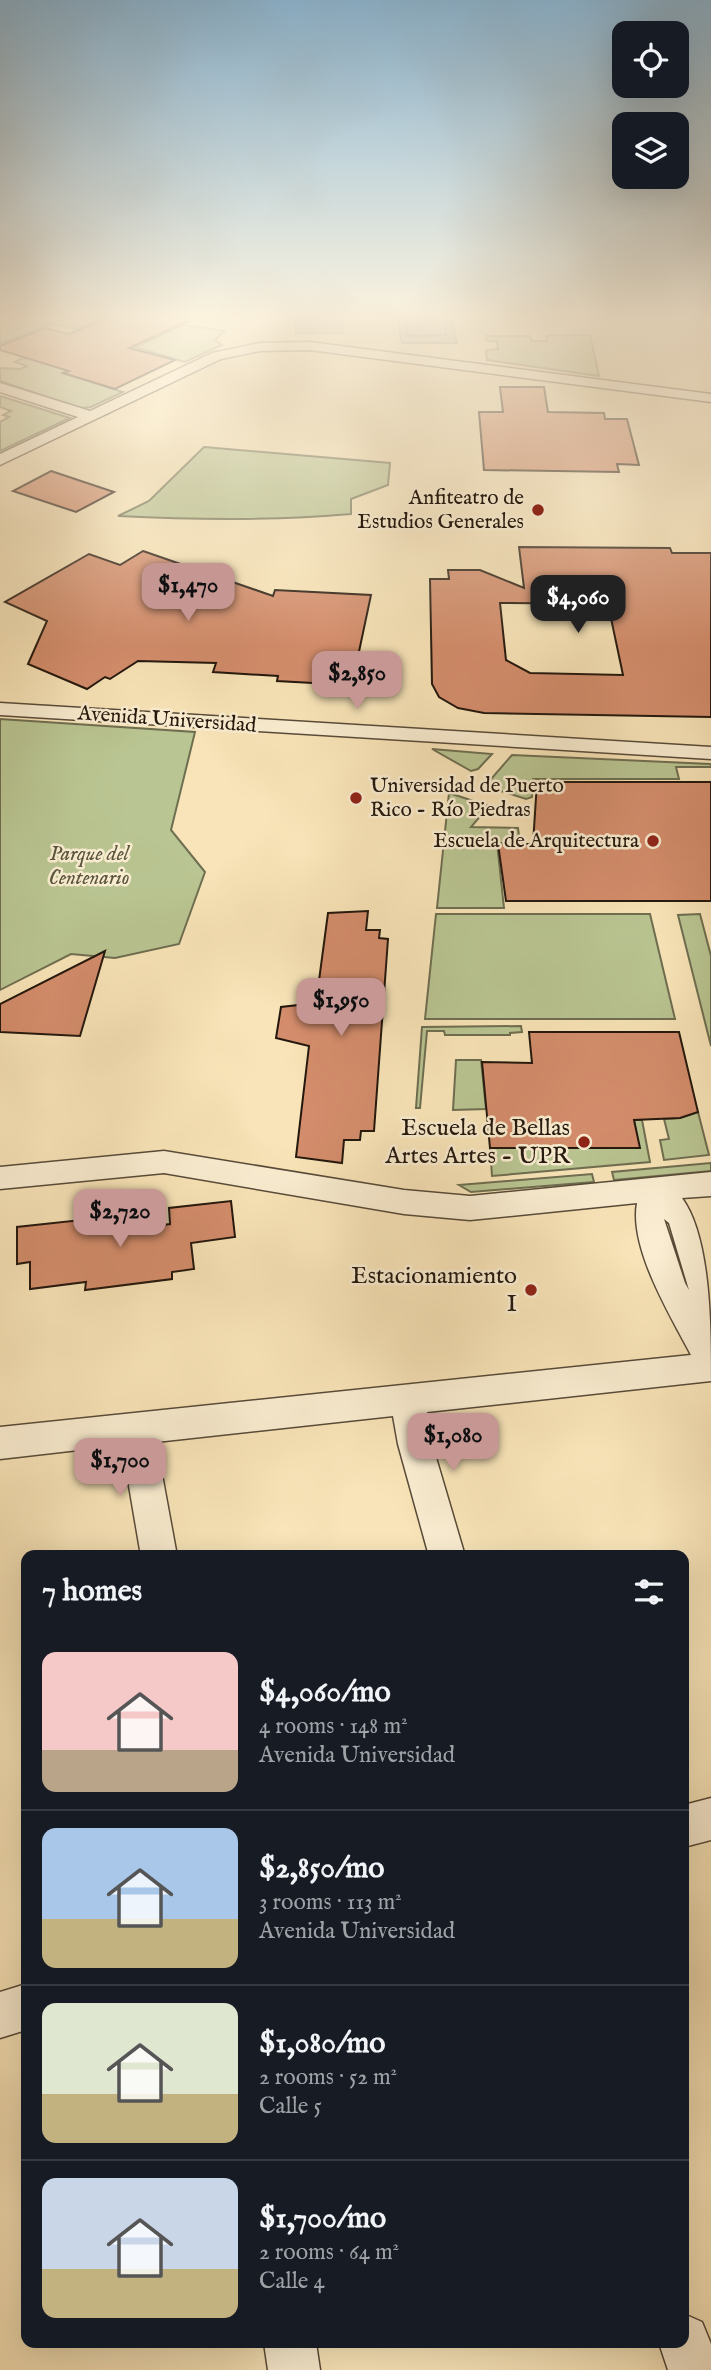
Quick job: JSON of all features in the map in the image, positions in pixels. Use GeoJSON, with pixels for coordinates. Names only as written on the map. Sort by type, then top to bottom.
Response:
{"type":"FeatureCollection","features":[{"type":"Feature","properties":{"kind":"street"},"geometry":{"type":"LineString","coordinates":[[0,460],[71,426]]}},
{"type":"Feature","properties":{"kind":"street","name":"Avenida Universidad"},"geometry":{"type":"LineString","coordinates":[[0,709],[711,753]]}},
{"type":"Feature","properties":{"kind":"street"},"geometry":{"type":"LineString","coordinates":[[0,1178],[164,1162],[404,1202],[470,1208],[711,1184]]}},
{"type":"Feature","properties":{"kind":"street"},"geometry":{"type":"LineString","coordinates":[[654,1191],[682,1217],[704,1281],[711,1341]]}},
{"type":"Feature","properties":{"kind":"street"},"geometry":{"type":"LineString","coordinates":[[654,1191],[649,1220],[670,1285],[711,1361]]}},
{"type":"Feature","properties":{"kind":"street"},"geometry":{"type":"LineString","coordinates":[[0,1443],[711,1367]]}},
{"type":"Feature","properties":{"kind":"street"},"geometry":{"type":"LineString","coordinates":[[408,1401],[415,1444],[445,1550]]}},
{"type":"Feature","properties":{"kind":"street"},"geometry":{"type":"LineString","coordinates":[[136,1430],[158,1550]]}},
{"type":"Feature","properties":{"kind":"street"},"geometry":{"type":"LineString","coordinates":[[689,1824],[711,1819]]}},
{"type":"Feature","properties":{"kind":"street"},"geometry":{"type":"LineString","coordinates":[[0,2015],[21,2009]]}},
{"type":"Feature","properties":{"kind":"street"},"geometry":{"type":"LineString","coordinates":[[291,2348],[294,2370]]}},
{"type":"Feature","properties":{"kind":"street"},"geometry":{"type":"LineString","coordinates":[[687,2348],[694,2370]]}},
{"type":"Feature","properties":{"kind":"green space"},"geometry":{"type":"Polygon","coordinates":[[[0,426],[54,426],[0,451],[0,426]]]}},
{"type":"Feature","properties":{"kind":"green space"},"geometry":{"type":"Polygon","coordinates":[[[204,447],[390,463],[388,485],[351,499],[351,514],[234,519],[118,516],[149,501],[204,447]]]}},
{"type":"Feature","properties":{"kind":"green space","name":"Parque del Centenario"},"geometry":{"type":"Polygon","coordinates":[[[0,719],[195,732],[171,830],[205,872],[179,944],[115,958],[71,954],[0,990],[0,719]]]}},
{"type":"Feature","properties":{"kind":"green space"},"geometry":{"type":"Polygon","coordinates":[[[432,749],[492,754],[478,769],[471,771],[432,749]]]}},
{"type":"Feature","properties":{"kind":"green space"},"geometry":{"type":"Polygon","coordinates":[[[512,755],[711,764],[711,767],[676,767],[679,779],[533,779],[532,797],[526,799],[485,786],[512,755]]]}},
{"type":"Feature","properties":{"kind":"green space"},"geometry":{"type":"Polygon","coordinates":[[[449,793],[489,806],[471,827],[518,828],[520,843],[497,843],[504,908],[437,908],[449,793]]]}},
{"type":"Feature","properties":{"kind":"green space"},"geometry":{"type":"Polygon","coordinates":[[[436,914],[650,914],[675,1019],[425,1019],[436,914]]]}},
{"type":"Feature","properties":{"kind":"green space"},"geometry":{"type":"Polygon","coordinates":[[[700,914],[711,956],[711,1046],[678,915],[700,914]]]}},
{"type":"Feature","properties":{"kind":"green space"},"geometry":{"type":"Polygon","coordinates":[[[521,1026],[522,1032],[510,1035],[445,1035],[444,1031],[427,1031],[420,1108],[416,1108],[422,1027],[521,1026]]]}},
{"type":"Feature","properties":{"kind":"green space"},"geometry":{"type":"Polygon","coordinates":[[[456,1060],[481,1060],[486,1109],[453,1110],[456,1060]]]}},
{"type":"Feature","properties":{"kind":"green space"},"geometry":{"type":"Polygon","coordinates":[[[698,1112],[709,1155],[664,1160],[660,1140],[669,1139],[664,1119],[680,1118],[698,1112]]]}},
{"type":"Feature","properties":{"kind":"green space"},"geometry":{"type":"Polygon","coordinates":[[[634,1120],[642,1120],[650,1162],[492,1176],[490,1148],[639,1148],[634,1120]]]}},
{"type":"Feature","properties":{"kind":"green space"},"geometry":{"type":"Polygon","coordinates":[[[711,1163],[711,1171],[614,1180],[612,1172],[711,1163]]]}},
{"type":"Feature","properties":{"kind":"green space"},"geometry":{"type":"Polygon","coordinates":[[[592,1174],[594,1182],[471,1192],[459,1185],[592,1174]]]}},
{"type":"Feature","properties":{"kind":"building"},"geometry":{"type":"Polygon","coordinates":[[[480,426],[629,426],[639,465],[617,464],[619,472],[484,470],[480,426]]]}},
{"type":"Feature","properties":{"kind":"building"},"geometry":{"type":"Polygon","coordinates":[[[51,471],[114,492],[76,512],[13,491],[51,471]]]}},
{"type":"Feature","properties":{"kind":"building"},"geometry":{"type":"Polygon","coordinates":[[[519,547],[670,548],[672,553],[711,553],[711,717],[484,713],[458,708],[439,697],[432,684],[430,579],[449,579],[448,570],[480,570],[524,588],[519,547]],[[500,603],[506,660],[530,673],[623,675],[608,604],[500,603]]]}},
{"type":"Feature","properties":{"kind":"building"},"geometry":{"type":"Polygon","coordinates":[[[143,551],[273,596],[275,590],[371,595],[353,680],[332,679],[331,684],[277,681],[278,676],[213,672],[216,663],[138,661],[110,679],[105,677],[87,689],[28,664],[47,621],[5,602],[89,554],[120,565],[143,551]]]}},
{"type":"Feature","properties":{"kind":"building","name":"Escuela de Arquitectura"},"geometry":{"type":"Polygon","coordinates":[[[537,782],[711,782],[711,901],[506,901],[498,844],[533,844],[537,782]]]}},
{"type":"Feature","properties":{"kind":"building"},"geometry":{"type":"Polygon","coordinates":[[[368,911],[366,930],[380,930],[379,938],[388,939],[374,1131],[361,1131],[360,1140],[344,1140],[342,1163],[296,1157],[309,1046],[276,1038],[281,1007],[316,1003],[328,913],[368,911]]]}},
{"type":"Feature","properties":{"kind":"building"},"geometry":{"type":"Polygon","coordinates":[[[105,951],[80,1036],[0,1032],[0,1004],[105,951]]]}},
{"type":"Feature","properties":{"kind":"building"},"geometry":{"type":"Polygon","coordinates":[[[529,1032],[679,1032],[698,1112],[680,1118],[634,1120],[640,1148],[490,1148],[482,1062],[532,1063],[529,1032]]]}},
{"type":"Feature","properties":{"kind":"building"},"geometry":{"type":"Polygon","coordinates":[[[231,1201],[235,1237],[191,1243],[194,1269],[172,1272],[172,1279],[85,1290],[86,1282],[30,1289],[30,1262],[17,1264],[17,1227],[81,1220],[82,1228],[110,1224],[111,1231],[170,1224],[169,1208],[231,1201]]]}},
{"type":"Feature","properties":{"kind":"place","name":"Anfiteatro de Estudios Generales"},"geometry":{"type":"Point","coordinates":[538,510]}},
{"type":"Feature","properties":{"kind":"place","name":"Universidad de Puerto Rico - Río Piedras"},"geometry":{"type":"Point","coordinates":[356,798]}},
{"type":"Feature","properties":{"kind":"place","name":"Escuela de Arquitectura"},"geometry":{"type":"Point","coordinates":[653,841]}},
{"type":"Feature","properties":{"kind":"place","name":"Escuela de Bellas Artes Artes - UPR"},"geometry":{"type":"Point","coordinates":[584,1142]}},
{"type":"Feature","properties":{"kind":"place","name":"Estacionamiento I"},"geometry":{"type":"Point","coordinates":[531,1290]}}]}
